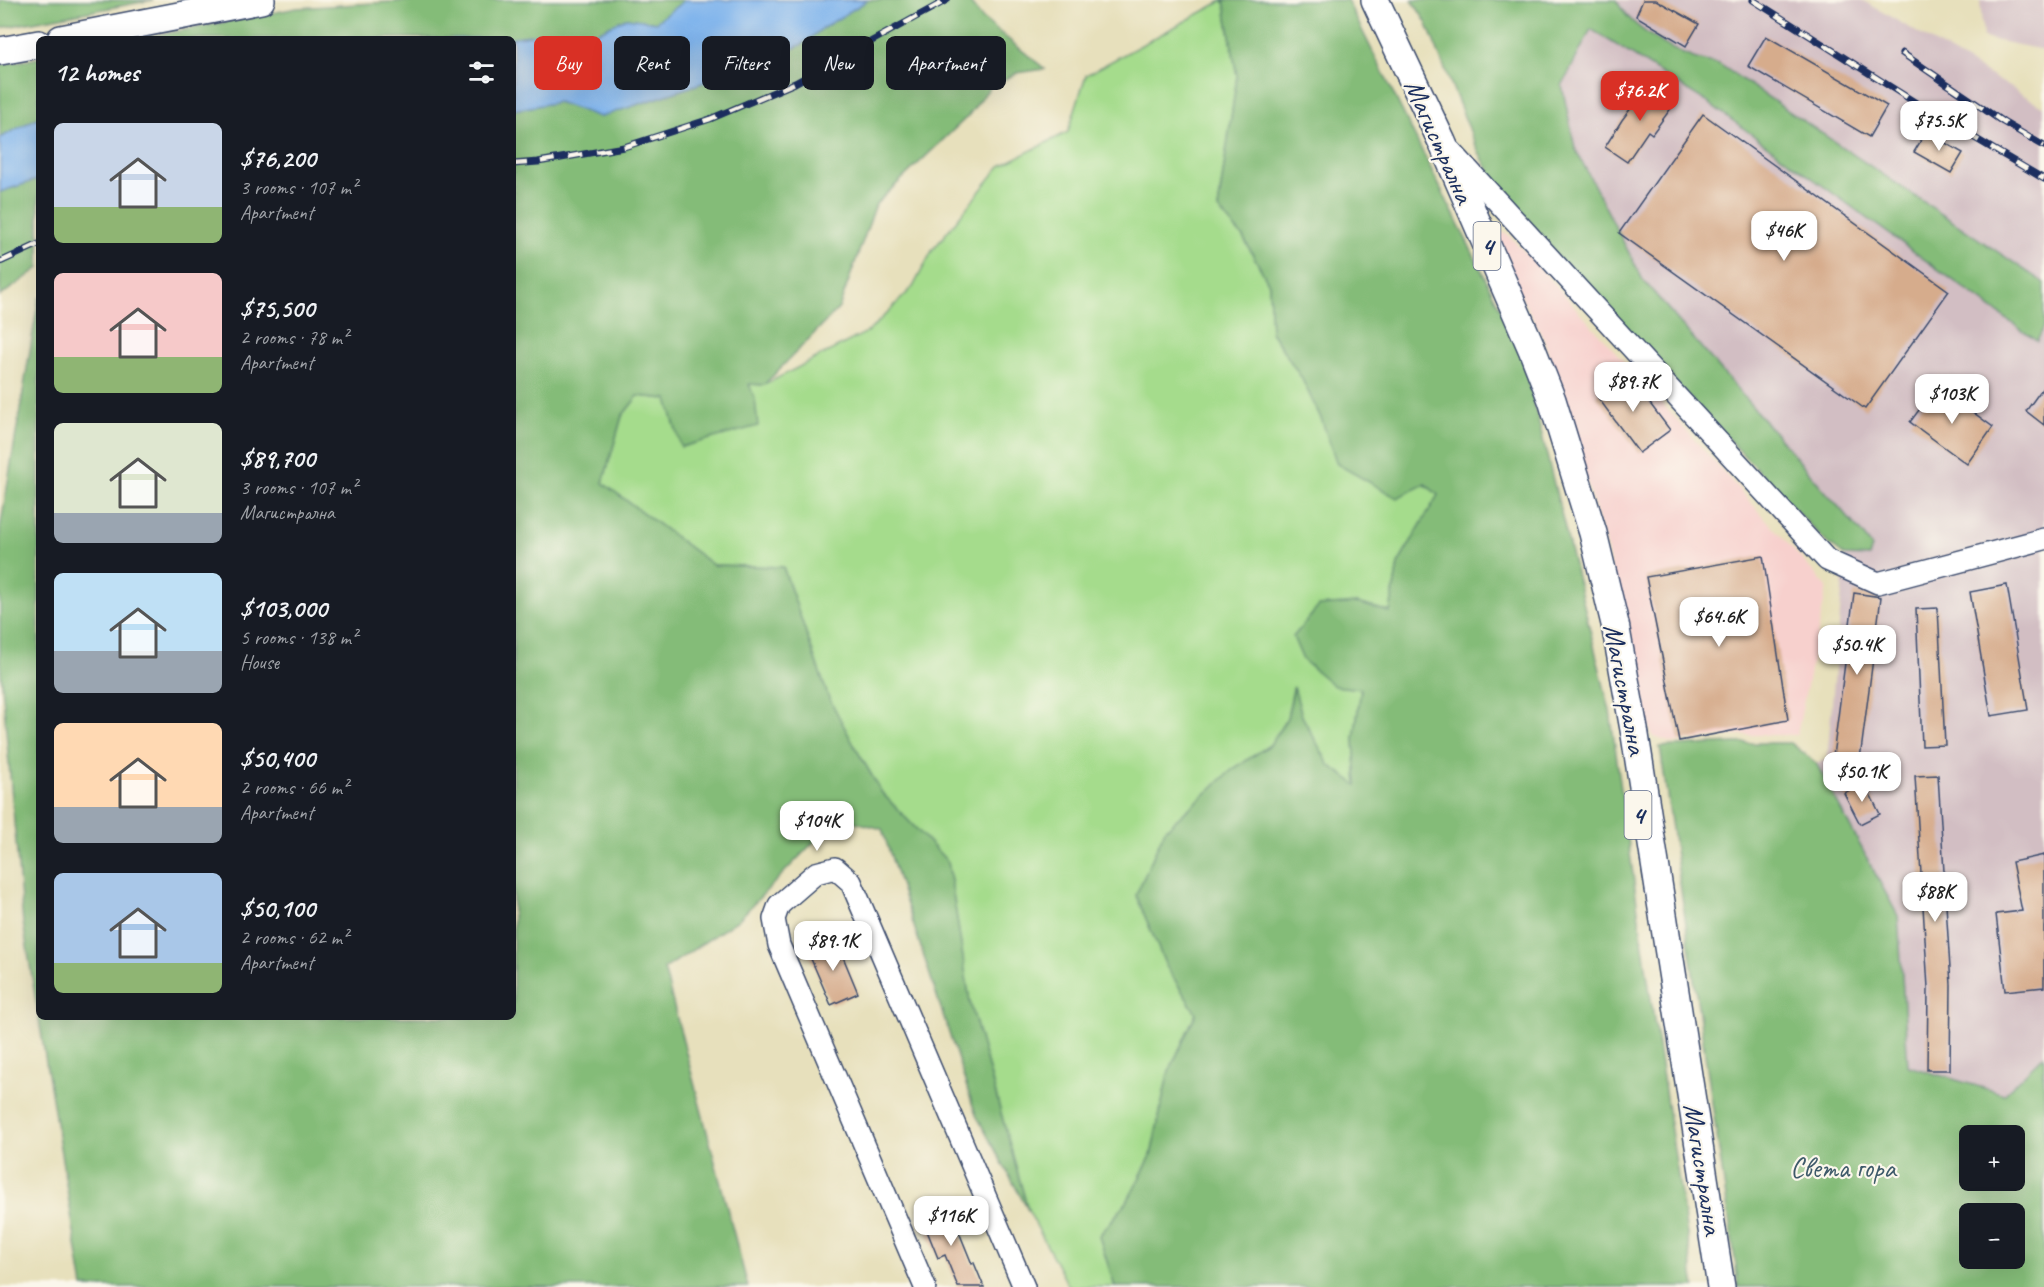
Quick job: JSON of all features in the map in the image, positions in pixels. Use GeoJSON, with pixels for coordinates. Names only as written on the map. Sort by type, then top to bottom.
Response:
{"type":"FeatureCollection","features":[{"type":"Feature","properties":{"kind":"main road"},"geometry":{"type":"LineString","coordinates":[[75,36],[220,6],[261,0]]}},
{"type":"Feature","properties":{"kind":"main road","name":"Магистрална"},"geometry":{"type":"LineString","coordinates":[[1376,0],[1442,142],[1532,349],[1552,400],[1593,533],[1615,624],[1646,801],[1721,1287]]}},
{"type":"Feature","properties":{"kind":"main road"},"geometry":{"type":"LineString","coordinates":[[0,51],[36,45]]}},
{"type":"Feature","properties":{"kind":"main road","name":"Магистрална"},"geometry":{"type":"LineString","coordinates":[[1532,349],[1544,403],[1583,535],[1625,737],[1695,1164],[1712,1287]]}},
{"type":"Feature","properties":{"kind":"street"},"geometry":{"type":"LineString","coordinates":[[1442,142],[1827,560],[1878,583],[2044,539]]}},
{"type":"Feature","properties":{"kind":"street"},"geometry":{"type":"LineString","coordinates":[[925,1287],[778,945],[774,919],[779,904],[816,873],[836,868],[851,882],[1024,1287]]}},
{"type":"Feature","properties":{"kind":"shaded area"},"geometry":{"type":"Polygon","coordinates":[[[1525,0],[1862,0],[2044,107],[2044,1055],[2004,1094],[1908,1066],[1898,916],[1816,763],[1827,760],[1845,556],[1868,557],[1702,362],[1515,126],[1525,0]]]}},
{"type":"Feature","properties":{"kind":"shaded area"},"geometry":{"type":"Polygon","coordinates":[[[1980,0],[2044,0],[2044,50],[1983,38],[1980,0]]]}},
{"type":"Feature","properties":{"kind":"shaded area"},"geometry":{"type":"Polygon","coordinates":[[[1495,232],[1506,233],[1530,257],[1827,587],[1797,735],[1736,735],[1671,743],[1652,736],[1630,655],[1606,545],[1544,339],[1500,257],[1495,232]]]}},
{"type":"Feature","properties":{"kind":"green space"},"geometry":{"type":"Polygon","coordinates":[[[0,0],[153,0],[0,28],[0,0]]]}},
{"type":"Feature","properties":{"kind":"green space"},"geometry":{"type":"Polygon","coordinates":[[[421,0],[685,0],[656,22],[626,18],[590,36],[560,31],[516,37],[153,36],[297,8],[421,0]]]}},
{"type":"Feature","properties":{"kind":"green space"},"geometry":{"type":"Polygon","coordinates":[[[868,0],[968,0],[982,18],[1004,36],[886,36],[886,90],[988,90],[968,116],[876,204],[839,308],[764,385],[749,384],[755,399],[758,426],[681,447],[667,399],[638,396],[622,416],[603,483],[713,565],[783,567],[828,696],[855,747],[882,793],[948,862],[970,1002],[1028,1210],[976,1115],[882,829],[838,817],[738,920],[664,969],[748,1287],[83,1287],[39,1020],[516,1020],[516,109],[558,102],[600,117],[681,90],[690,90],[690,87],[702,83],[702,90],[790,90],[790,50],[802,44],[802,90],[874,90],[874,36],[813,36],[868,0]]]}},
{"type":"Feature","properties":{"kind":"green space"},"geometry":{"type":"Polygon","coordinates":[[[1224,0],[1237,76],[1218,209],[1243,237],[1269,284],[1271,332],[1301,377],[1321,418],[1439,494],[1398,564],[1390,612],[1357,603],[1361,689],[1354,739],[1357,785],[1329,765],[1302,716],[1293,689],[1287,718],[1270,745],[1233,769],[1165,830],[1136,895],[1166,966],[1196,1013],[1168,1074],[1151,1156],[1127,1202],[1099,1236],[1115,1287],[1069,1287],[1028,1210],[970,1002],[948,862],[882,793],[855,747],[828,696],[783,567],[713,565],[603,483],[622,416],[638,396],[667,399],[748,384],[764,385],[869,331],[913,287],[932,251],[1000,166],[1068,132],[1086,75],[1224,0]]]}},
{"type":"Feature","properties":{"kind":"green space"},"geometry":{"type":"Polygon","coordinates":[[[1224,0],[1347,0],[1521,350],[1610,711],[1695,1287],[1115,1287],[1099,1236],[1127,1202],[1151,1156],[1168,1074],[1196,1013],[1166,966],[1136,895],[1165,830],[1233,769],[1270,745],[1287,718],[1294,687],[1302,716],[1329,765],[1357,785],[1354,739],[1361,689],[1334,686],[1303,660],[1293,637],[1319,606],[1357,603],[1390,612],[1398,564],[1438,495],[1425,484],[1397,498],[1337,464],[1321,418],[1301,377],[1271,332],[1269,284],[1243,237],[1218,209],[1237,76],[1224,0]]]}},
{"type":"Feature","properties":{"kind":"green space"},"geometry":{"type":"Polygon","coordinates":[[[1412,0],[1617,0],[1638,26],[1660,42],[1698,60],[1719,64],[2044,283],[2044,327],[2037,341],[1707,102],[1591,29],[1562,86],[1575,148],[1643,280],[1863,535],[1872,547],[1869,557],[1845,556],[1823,539],[1511,209],[1478,151],[1426,22],[1412,0]]]}},
{"type":"Feature","properties":{"kind":"green space"},"geometry":{"type":"Polygon","coordinates":[[[1006,37],[1045,69],[1017,73],[1006,79],[1006,37]]]}},
{"type":"Feature","properties":{"kind":"green space"},"geometry":{"type":"Polygon","coordinates":[[[36,59],[36,119],[0,138],[0,65],[36,59]]]}},
{"type":"Feature","properties":{"kind":"green space"},"geometry":{"type":"Polygon","coordinates":[[[36,180],[36,270],[0,296],[0,192],[36,180]]]}},
{"type":"Feature","properties":{"kind":"green space"},"geometry":{"type":"Polygon","coordinates":[[[36,315],[36,1001],[23,922],[0,662],[0,529],[36,315]]]}},
{"type":"Feature","properties":{"kind":"green space","name":"Света гора"},"geometry":{"type":"Polygon","coordinates":[[[1791,743],[1816,763],[1898,916],[1908,1066],[2004,1094],[2044,1055],[2044,1287],[1738,1287],[1660,747],[1791,743]]]}},
{"type":"Feature","properties":{"kind":"water"},"geometry":{"type":"Polygon","coordinates":[[[685,0],[868,0],[813,36],[802,36],[802,44],[790,50],[790,36],[702,36],[702,83],[690,87],[690,36],[614,36],[614,90],[681,90],[600,117],[558,102],[516,109],[516,37],[560,31],[583,36],[534,36],[534,90],[602,90],[602,36],[590,36],[626,18],[656,22],[685,0]]]}},
{"type":"Feature","properties":{"kind":"water"},"geometry":{"type":"Polygon","coordinates":[[[36,119],[36,180],[0,192],[0,138],[36,119]]]}},
{"type":"Feature","properties":{"kind":"building"},"geometry":{"type":"Polygon","coordinates":[[[1643,0],[1656,0],[1699,24],[1686,46],[1636,16],[1643,0]]]}},
{"type":"Feature","properties":{"kind":"building"},"geometry":{"type":"Polygon","coordinates":[[[1766,36],[1887,106],[1869,137],[1748,66],[1766,36]]]}},
{"type":"Feature","properties":{"kind":"building"},"geometry":{"type":"Polygon","coordinates":[[[1650,83],[1675,103],[1652,134],[1648,131],[1627,162],[1605,147],[1650,83]]]}},
{"type":"Feature","properties":{"kind":"building"},"geometry":{"type":"Polygon","coordinates":[[[1703,114],[1949,291],[1865,409],[1619,233],[1703,114]]]}},
{"type":"Feature","properties":{"kind":"building"},"geometry":{"type":"Polygon","coordinates":[[[1926,132],[1963,153],[1951,173],[1914,152],[1926,132]]]}},
{"type":"Feature","properties":{"kind":"building"},"geometry":{"type":"Polygon","coordinates":[[[1626,372],[1670,430],[1639,453],[1596,395],[1626,372]]]}},
{"type":"Feature","properties":{"kind":"building"},"geometry":{"type":"Polygon","coordinates":[[[1937,386],[1993,427],[1967,464],[1910,422],[1937,386]]]}},
{"type":"Feature","properties":{"kind":"building"},"geometry":{"type":"Polygon","coordinates":[[[2044,386],[2044,425],[2026,411],[2044,386]]]}},
{"type":"Feature","properties":{"kind":"building"},"geometry":{"type":"Polygon","coordinates":[[[1763,556],[1788,720],[1679,741],[1646,577],[1763,556]]]}},
{"type":"Feature","properties":{"kind":"building"},"geometry":{"type":"Polygon","coordinates":[[[2007,585],[2028,710],[1991,716],[1970,592],[2007,585]]]}},
{"type":"Feature","properties":{"kind":"building"},"geometry":{"type":"Polygon","coordinates":[[[1854,593],[1881,597],[1860,759],[1833,756],[1854,593]]]}},
{"type":"Feature","properties":{"kind":"building"},"geometry":{"type":"Polygon","coordinates":[[[1938,608],[1945,745],[1922,746],[1916,609],[1938,608]]]}},
{"type":"Feature","properties":{"kind":"building"},"geometry":{"type":"Polygon","coordinates":[[[1938,775],[1951,985],[1950,1070],[1927,1070],[1928,988],[1915,776],[1938,775]]]}},
{"type":"Feature","properties":{"kind":"building"},"geometry":{"type":"Polygon","coordinates":[[[1864,782],[1880,814],[1860,824],[1844,793],[1864,782]]]}},
{"type":"Feature","properties":{"kind":"building"},"geometry":{"type":"Polygon","coordinates":[[[2044,855],[2044,987],[2005,991],[1996,914],[2022,911],[2012,862],[2044,855]]]}},
{"type":"Feature","properties":{"kind":"building"},"geometry":{"type":"Polygon","coordinates":[[[836,940],[858,993],[831,1005],[808,952],[836,940]]]}},
{"type":"Feature","properties":{"kind":"building"},"geometry":{"type":"Polygon","coordinates":[[[948,1205],[984,1287],[958,1287],[945,1255],[938,1258],[921,1216],[948,1205]]]}},
{"type":"Feature","properties":{"kind":"railway"},"geometry":{"type":"LineString","coordinates":[[516,164],[624,147],[710,119],[795,83],[947,0]]}},
{"type":"Feature","properties":{"kind":"railway"},"geometry":{"type":"LineString","coordinates":[[1753,0],[1924,108],[2044,179]]}},
{"type":"Feature","properties":{"kind":"railway"},"geometry":{"type":"LineString","coordinates":[[1902,53],[2003,122],[2044,146]]}},
{"type":"Feature","properties":{"kind":"railway"},"geometry":{"type":"LineString","coordinates":[[0,262],[36,245]]}}]}
